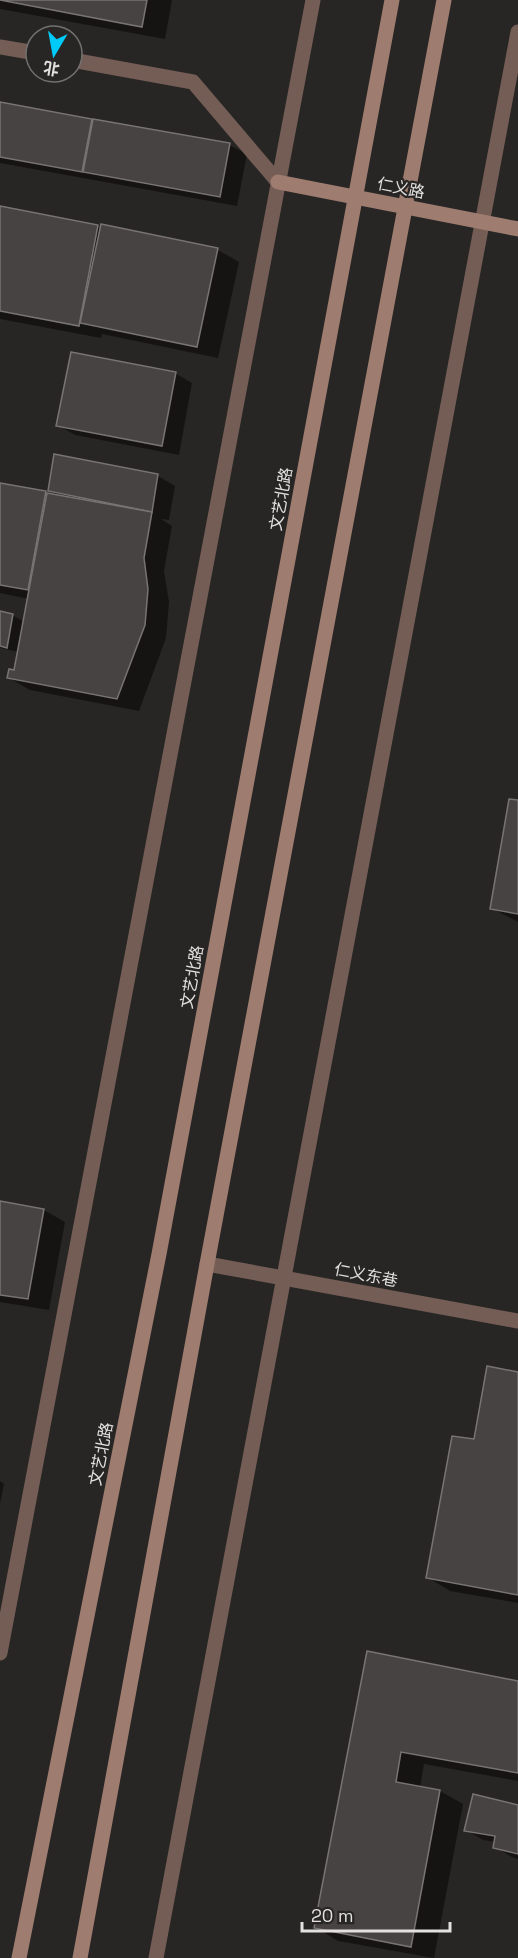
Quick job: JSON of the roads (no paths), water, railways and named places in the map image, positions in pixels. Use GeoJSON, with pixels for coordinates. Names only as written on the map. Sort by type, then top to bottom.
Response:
{"type":"FeatureCollection","features":[{"type":"Feature","properties":{"kind":"main road","name":"文艺北路"},"geometry":{"type":"LineString","coordinates":[[19,1958],[159,1254],[392,0]]}},
{"type":"Feature","properties":{"kind":"main road"},"geometry":{"type":"LineString","coordinates":[[80,1958],[207,1264],[444,0]]}},
{"type":"Feature","properties":{"kind":"main road","name":"仁义路"},"geometry":{"type":"LineString","coordinates":[[278,182],[518,229]]}},
{"type":"Feature","properties":{"kind":"street"},"geometry":{"type":"LineString","coordinates":[[0,1653],[313,0]]}},
{"type":"Feature","properties":{"kind":"street"},"geometry":{"type":"LineString","coordinates":[[156,1958],[518,32]]}},
{"type":"Feature","properties":{"kind":"street"},"geometry":{"type":"LineString","coordinates":[[0,47],[24,51]]}},
{"type":"Feature","properties":{"kind":"street"},"geometry":{"type":"LineString","coordinates":[[84,62],[193,82],[278,182]]}},
{"type":"Feature","properties":{"kind":"street","name":"仁义东巷"},"geometry":{"type":"LineString","coordinates":[[207,1264],[518,1321]]}}]}
